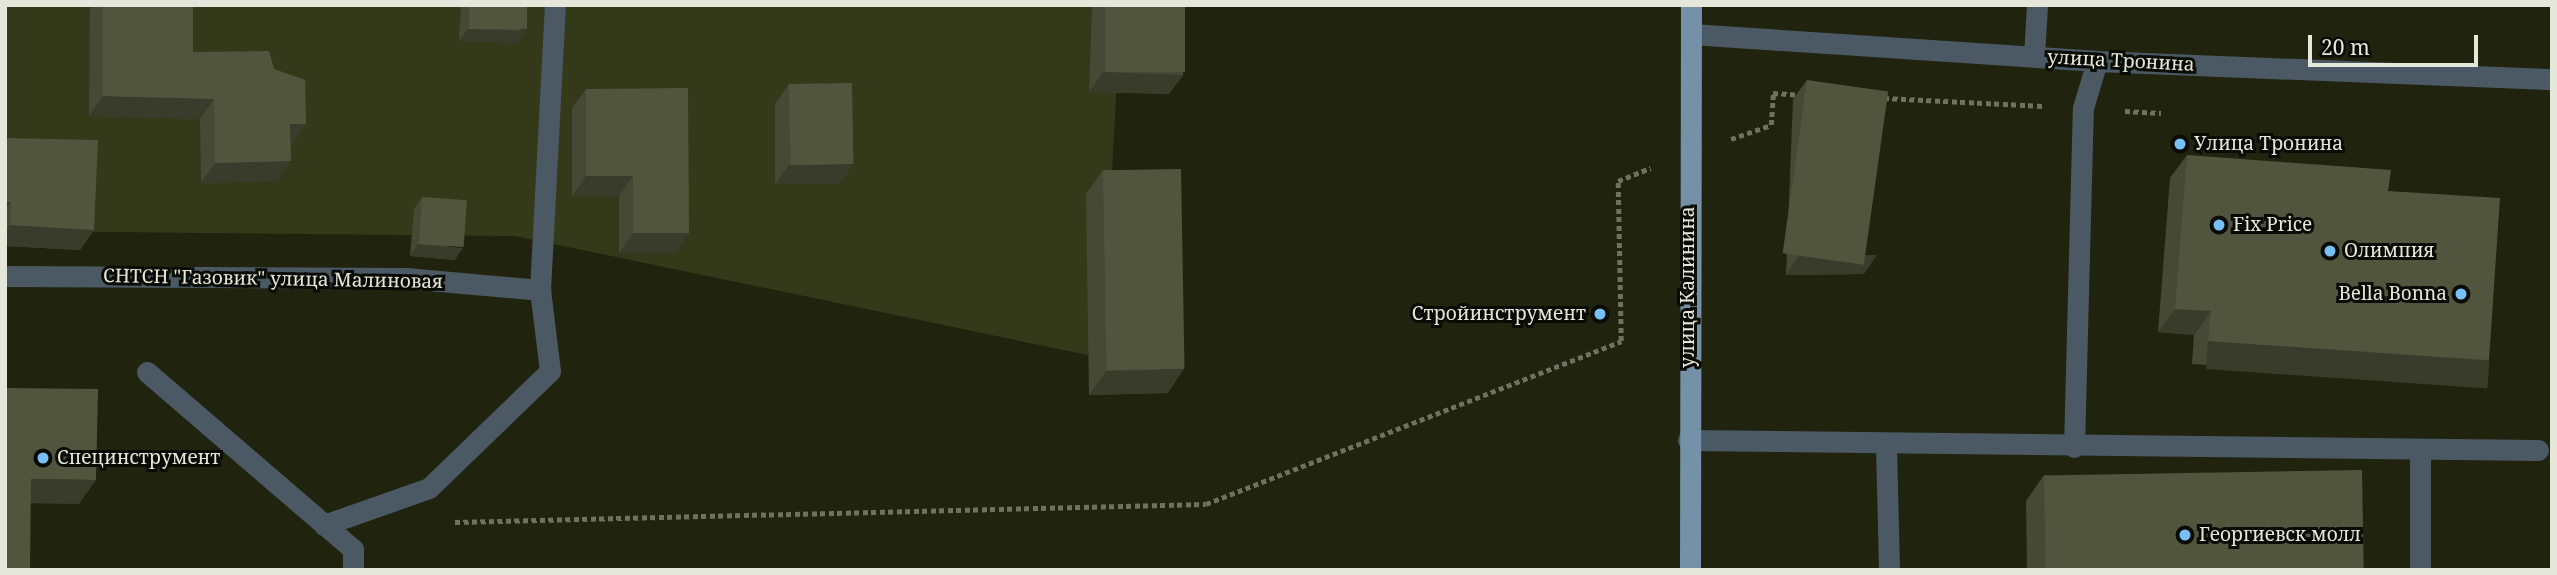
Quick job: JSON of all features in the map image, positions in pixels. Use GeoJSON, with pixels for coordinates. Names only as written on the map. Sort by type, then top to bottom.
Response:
{"type":"FeatureCollection","features":[{"type":"Feature","properties":{"kind":"main road","name":"улица Калинина"},"geometry":{"type":"LineString","coordinates":[[1690,570],[1688,153],[1691,5]]}},
{"type":"Feature","properties":{"kind":"street"},"geometry":{"type":"LineString","coordinates":[[324,524],[429,488],[550,372],[540,290],[555,5]]}},
{"type":"Feature","properties":{"kind":"street"},"geometry":{"type":"LineString","coordinates":[[2034,56],[2037,5]]}},
{"type":"Feature","properties":{"kind":"street","name":"улица Тронина"},"geometry":{"type":"LineString","coordinates":[[1691,34],[2097,61],[2552,79]]}},
{"type":"Feature","properties":{"kind":"street"},"geometry":{"type":"LineString","coordinates":[[2074,447],[2083,108],[2097,61]]}},
{"type":"Feature","properties":{"kind":"street","name":"СНТСН \"Газовик\" улица Малиновая"},"geometry":{"type":"LineString","coordinates":[[5,276],[406,278],[540,290]]}},
{"type":"Feature","properties":{"kind":"street"},"geometry":{"type":"LineString","coordinates":[[147,372],[353,549],[354,570]]}},
{"type":"Feature","properties":{"kind":"street"},"geometry":{"type":"LineString","coordinates":[[1688,440],[1886,446],[2538,450]]}},
{"type":"Feature","properties":{"kind":"street"},"geometry":{"type":"LineString","coordinates":[[1886,446],[1889,570]]}},
{"type":"Feature","properties":{"kind":"street"},"geometry":{"type":"LineString","coordinates":[[2420,450],[2420,570]]}},
{"type":"Feature","properties":{"kind":"path"},"geometry":{"type":"LineString","coordinates":[[450,522],[1206,504],[1621,341],[1619,181],[1688,153],[1771,125],[1773,93],[1814,95]]}},
{"type":"Feature","properties":{"kind":"path"},"geometry":{"type":"LineString","coordinates":[[1868,98],[2161,113]]}},
{"type":"Feature","properties":{"kind":"green space"},"geometry":{"type":"Polygon","coordinates":[[[5,5],[1121,5],[1102,358],[515,236],[5,231],[5,5]]]}},
{"type":"Feature","properties":{"kind":"building"},"geometry":{"type":"Polygon","coordinates":[[[103,5],[193,5],[193,52],[269,51],[274,69],[305,80],[306,124],[290,124],[291,161],[215,163],[214,99],[103,96],[103,5]]]}},
{"type":"Feature","properties":{"kind":"building"},"geometry":{"type":"Polygon","coordinates":[[[469,5],[527,5],[527,29],[469,29],[469,5]]]}},
{"type":"Feature","properties":{"kind":"building"},"geometry":{"type":"Polygon","coordinates":[[[1105,5],[1185,5],[1185,72],[1105,72],[1105,5]]]}},
{"type":"Feature","properties":{"kind":"building"},"geometry":{"type":"Polygon","coordinates":[[[1807,80],[1888,91],[1864,265],[1783,253],[1807,80]]]}},
{"type":"Feature","properties":{"kind":"building"},"geometry":{"type":"Polygon","coordinates":[[[852,83],[853,164],[790,165],[789,84],[852,83]]]}},
{"type":"Feature","properties":{"kind":"building"},"geometry":{"type":"Polygon","coordinates":[[[688,88],[689,233],[633,233],[633,176],[586,176],[586,89],[688,88]]]}},
{"type":"Feature","properties":{"kind":"building"},"geometry":{"type":"Polygon","coordinates":[[[5,138],[98,140],[94,230],[10,225],[11,202],[5,202],[5,138]]]}},
{"type":"Feature","properties":{"kind":"building"},"geometry":{"type":"Polygon","coordinates":[[[2187,155],[2391,170],[2388,191],[2500,198],[2489,360],[2208,341],[2211,311],[2175,309],[2187,155]]]}},
{"type":"Feature","properties":{"kind":"building"},"geometry":{"type":"Polygon","coordinates":[[[1181,169],[1184,369],[1107,370],[1103,170],[1181,169]]]}},
{"type":"Feature","properties":{"kind":"building"},"geometry":{"type":"Polygon","coordinates":[[[422,197],[467,200],[464,247],[419,244],[422,197]]]}},
{"type":"Feature","properties":{"kind":"building"},"geometry":{"type":"Polygon","coordinates":[[[5,388],[98,389],[96,480],[31,479],[30,570],[5,570],[5,388]]]}},
{"type":"Feature","properties":{"kind":"building","name":"Георгиевск молл"},"geometry":{"type":"Polygon","coordinates":[[[2362,470],[2364,570],[2046,570],[2044,476],[2362,470]]]}},
{"type":"Feature","properties":{"kind":"place","name":"Улица Тронина"},"geometry":{"type":"Point","coordinates":[2180,144]}},
{"type":"Feature","properties":{"kind":"place","name":"Fix Price"},"geometry":{"type":"Point","coordinates":[2219,225]}},
{"type":"Feature","properties":{"kind":"place","name":"Олимпия"},"geometry":{"type":"Point","coordinates":[2330,251]}},
{"type":"Feature","properties":{"kind":"place","name":"Bella Bonna"},"geometry":{"type":"Point","coordinates":[2461,294]}},
{"type":"Feature","properties":{"kind":"place","name":"Стройинструмент"},"geometry":{"type":"Point","coordinates":[1600,314]}},
{"type":"Feature","properties":{"kind":"place","name":"Специнструмент"},"geometry":{"type":"Point","coordinates":[43,458]}},
{"type":"Feature","properties":{"kind":"place","name":"Георгиевск молл"},"geometry":{"type":"Point","coordinates":[2185,535]}}]}
